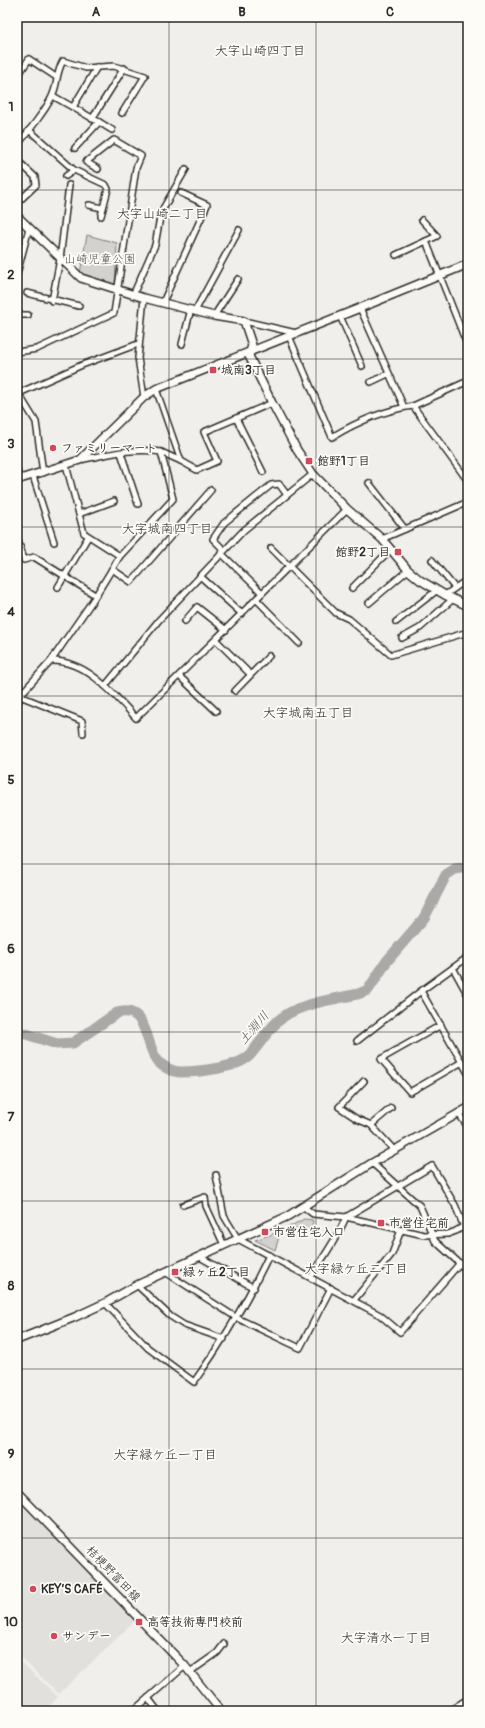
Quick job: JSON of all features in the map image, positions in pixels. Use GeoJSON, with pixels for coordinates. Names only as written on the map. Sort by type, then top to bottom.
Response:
{"type":"FeatureCollection","features":[{"type":"Feature","properties":{"kind":"street"},"geometry":{"type":"LineString","coordinates":[[17,77],[19,71],[29,59],[56,77]]}},
{"type":"Feature","properties":{"kind":"street"},"geometry":{"type":"LineString","coordinates":[[17,145],[52,96],[56,77],[63,61],[86,68],[114,66],[145,76],[122,113]]}},
{"type":"Feature","properties":{"kind":"street"},"geometry":{"type":"LineString","coordinates":[[73,107],[96,67]]}},
{"type":"Feature","properties":{"kind":"street"},"geometry":{"type":"LineString","coordinates":[[92,119],[124,68]]}},
{"type":"Feature","properties":{"kind":"street"},"geometry":{"type":"LineString","coordinates":[[52,96],[112,130]]}},
{"type":"Feature","properties":{"kind":"street"},"geometry":{"type":"LineString","coordinates":[[75,148],[99,122]]}},
{"type":"Feature","properties":{"kind":"street"},"geometry":{"type":"LineString","coordinates":[[29,130],[74,170],[106,185],[108,189],[101,216]]}},
{"type":"Feature","properties":{"kind":"street"},"geometry":{"type":"LineString","coordinates":[[17,352],[37,349],[114,313],[136,168],[141,156],[114,140],[86,162],[98,169]]}},
{"type":"Feature","properties":{"kind":"street"},"geometry":{"type":"LineString","coordinates":[[17,160],[35,177],[36,185],[17,204]]}},
{"type":"Feature","properties":{"kind":"street"},"geometry":{"type":"LineString","coordinates":[[133,295],[155,245],[161,212],[186,169]]}},
{"type":"Feature","properties":{"kind":"street"},"geometry":{"type":"LineString","coordinates":[[66,176],[74,170]]}},
{"type":"Feature","properties":{"kind":"street"},"geometry":{"type":"LineString","coordinates":[[52,301],[60,259],[69,185]]}},
{"type":"Feature","properties":{"kind":"street"},"geometry":{"type":"LineString","coordinates":[[163,302],[207,205],[181,193]]}},
{"type":"Feature","properties":{"kind":"street"},"geometry":{"type":"LineString","coordinates":[[89,205],[102,208]]}},
{"type":"Feature","properties":{"kind":"street"},"geometry":{"type":"LineString","coordinates":[[17,216],[81,278],[117,291],[214,316],[297,333]]}},
{"type":"Feature","properties":{"kind":"street"},"geometry":{"type":"LineString","coordinates":[[396,255],[437,236],[422,220]]}},
{"type":"Feature","properties":{"kind":"street"},"geometry":{"type":"LineString","coordinates":[[17,274],[29,228]]}},
{"type":"Feature","properties":{"kind":"street"},"geometry":{"type":"LineString","coordinates":[[182,344],[193,310],[239,230]]}},
{"type":"Feature","properties":{"kind":"street"},"geometry":{"type":"LineString","coordinates":[[426,241],[468,347]]}},
{"type":"Feature","properties":{"kind":"street"},"geometry":{"type":"LineString","coordinates":[[80,460],[144,397],[156,389],[360,308],[439,274],[468,264]]}},
{"type":"Feature","properties":{"kind":"street"},"geometry":{"type":"LineString","coordinates":[[214,316],[238,279]]}},
{"type":"Feature","properties":{"kind":"street"},"geometry":{"type":"LineString","coordinates":[[27,293],[52,301],[79,306]]}},
{"type":"Feature","properties":{"kind":"street"},"geometry":{"type":"LineString","coordinates":[[144,298],[138,344],[138,358],[144,397]]}},
{"type":"Feature","properties":{"kind":"street"},"geometry":{"type":"LineString","coordinates":[[360,308],[388,374],[404,407]]}},
{"type":"Feature","properties":{"kind":"street"},"geometry":{"type":"LineString","coordinates":[[17,315],[28,316]]}},
{"type":"Feature","properties":{"kind":"street"},"geometry":{"type":"LineString","coordinates":[[340,316],[362,366]]}},
{"type":"Feature","properties":{"kind":"street"},"geometry":{"type":"LineString","coordinates":[[244,321],[252,345],[249,356],[297,450],[313,474],[347,509],[382,539],[408,570],[436,591],[468,606]]}},
{"type":"Feature","properties":{"kind":"street"},"geometry":{"type":"LineString","coordinates":[[289,336],[332,437],[362,420],[404,407],[413,406],[468,381]]}},
{"type":"Feature","properties":{"kind":"street"},"geometry":{"type":"LineString","coordinates":[[43,472],[36,422],[17,393],[82,365],[138,344]]}},
{"type":"Feature","properties":{"kind":"street"},"geometry":{"type":"LineString","coordinates":[[371,382],[388,374]]}},
{"type":"Feature","properties":{"kind":"street"},"geometry":{"type":"LineString","coordinates":[[156,389],[180,461]]}},
{"type":"Feature","properties":{"kind":"street"},"geometry":{"type":"LineString","coordinates":[[17,470],[18,479],[66,466],[80,460],[149,450],[161,452],[197,470],[217,461],[204,432],[272,403]]}},
{"type":"Feature","properties":{"kind":"street"},"geometry":{"type":"LineString","coordinates":[[413,406],[468,481]]}},
{"type":"Feature","properties":{"kind":"street"},"geometry":{"type":"LineString","coordinates":[[236,418],[263,472]]}},
{"type":"Feature","properties":{"kind":"street"},"geometry":{"type":"LineString","coordinates":[[17,704],[20,696],[51,661],[96,595],[120,556],[173,499],[161,452]]}},
{"type":"Feature","properties":{"kind":"street"},"geometry":{"type":"LineString","coordinates":[[121,453],[138,504]]}},
{"type":"Feature","properties":{"kind":"street"},"geometry":{"type":"LineString","coordinates":[[66,466],[84,533],[120,556]]}},
{"type":"Feature","properties":{"kind":"street"},"geometry":{"type":"LineString","coordinates":[[105,686],[159,620],[223,551],[244,530],[313,474]]}},
{"type":"Feature","properties":{"kind":"street"},"geometry":{"type":"LineString","coordinates":[[32,476],[54,542]]}},
{"type":"Feature","properties":{"kind":"street"},"geometry":{"type":"LineString","coordinates":[[369,483],[405,529]]}},
{"type":"Feature","properties":{"kind":"street"},"geometry":{"type":"LineString","coordinates":[[262,593],[213,539],[224,523],[271,485],[279,484],[287,495]]}},
{"type":"Feature","properties":{"kind":"street"},"geometry":{"type":"LineString","coordinates":[[112,569],[131,582],[211,490]]}},
{"type":"Feature","properties":{"kind":"street"},"geometry":{"type":"LineString","coordinates":[[79,514],[114,501]]}},
{"type":"Feature","properties":{"kind":"street"},"geometry":{"type":"LineString","coordinates":[[382,539],[468,502]]}},
{"type":"Feature","properties":{"kind":"street"},"geometry":{"type":"LineString","coordinates":[[51,661],[62,661],[84,670],[105,686],[136,718],[347,509]]}},
{"type":"Feature","properties":{"kind":"street"},"geometry":{"type":"LineString","coordinates":[[17,536],[24,560],[34,557],[96,595]]}},
{"type":"Feature","properties":{"kind":"street"},"geometry":{"type":"LineString","coordinates":[[58,587],[88,536]]}},
{"type":"Feature","properties":{"kind":"street"},"geometry":{"type":"LineString","coordinates":[[271,548],[336,613],[349,619],[391,655],[468,632]]}},
{"type":"Feature","properties":{"kind":"street"},"geometry":{"type":"LineString","coordinates":[[352,588],[391,549]]}},
{"type":"Feature","properties":{"kind":"street"},"geometry":{"type":"LineString","coordinates":[[432,560],[455,588]]}},
{"type":"Feature","properties":{"kind":"street"},"geometry":{"type":"LineString","coordinates":[[369,603],[408,570]]}},
{"type":"Feature","properties":{"kind":"street"},"geometry":{"type":"LineString","coordinates":[[200,576],[242,614]]}},
{"type":"Feature","properties":{"kind":"street"},"geometry":{"type":"LineString","coordinates":[[445,595],[468,579]]}},
{"type":"Feature","properties":{"kind":"street"},"geometry":{"type":"LineString","coordinates":[[396,622],[436,591]]}},
{"type":"Feature","properties":{"kind":"street"},"geometry":{"type":"LineString","coordinates":[[256,599],[299,643]]}},
{"type":"Feature","properties":{"kind":"street"},"geometry":{"type":"LineString","coordinates":[[402,638],[420,628],[452,599]]}},
{"type":"Feature","properties":{"kind":"street"},"geometry":{"type":"LineString","coordinates":[[186,621],[197,607],[226,630]]}},
{"type":"Feature","properties":{"kind":"street"},"geometry":{"type":"LineString","coordinates":[[216,640],[250,674]]}},
{"type":"Feature","properties":{"kind":"street"},"geometry":{"type":"LineString","coordinates":[[234,691],[269,656]]}},
{"type":"Feature","properties":{"kind":"street"},"geometry":{"type":"LineString","coordinates":[[179,676],[216,711]]}},
{"type":"Feature","properties":{"kind":"street"},"geometry":{"type":"LineString","coordinates":[[20,696],[82,721],[83,733]]}},
{"type":"Feature","properties":{"kind":"street"},"geometry":{"type":"LineString","coordinates":[[357,1041],[421,991],[468,957]]}},
{"type":"Feature","properties":{"kind":"street"},"geometry":{"type":"LineString","coordinates":[[452,968],[468,995]]}},
{"type":"Feature","properties":{"kind":"street"},"geometry":{"type":"LineString","coordinates":[[421,991],[468,1073]]}},
{"type":"Feature","properties":{"kind":"street"},"geometry":{"type":"LineString","coordinates":[[441,1026],[381,1060],[410,1092],[462,1062]]}},
{"type":"Feature","properties":{"kind":"street"},"geometry":{"type":"LineString","coordinates":[[364,1081],[339,1107],[357,1119],[371,1125],[394,1150]]}},
{"type":"Feature","properties":{"kind":"street"},"geometry":{"type":"LineString","coordinates":[[371,1125],[391,1108]]}},
{"type":"Feature","properties":{"kind":"street"},"geometry":{"type":"LineString","coordinates":[[17,1340],[75,1317],[105,1303],[137,1285],[200,1257],[304,1207],[372,1163],[468,1108]]}},
{"type":"Feature","properties":{"kind":"street"},"geometry":{"type":"LineString","coordinates":[[458,1113],[468,1127]]}},
{"type":"Feature","properties":{"kind":"street"},"geometry":{"type":"LineString","coordinates":[[372,1163],[420,1206],[435,1241],[468,1270]]}},
{"type":"Feature","properties":{"kind":"street"},"geometry":{"type":"LineString","coordinates":[[304,1207],[313,1214],[346,1217],[433,1236],[448,1234],[466,1225],[432,1166],[346,1217],[340,1233],[321,1259],[311,1277]]}},
{"type":"Feature","properties":{"kind":"street"},"geometry":{"type":"LineString","coordinates":[[216,1175],[224,1216],[238,1239],[354,1300],[380,1315],[400,1332],[460,1263]]}},
{"type":"Feature","properties":{"kind":"street"},"geometry":{"type":"LineString","coordinates":[[183,1205],[206,1197],[206,1206],[224,1245]]}},
{"type":"Feature","properties":{"kind":"street"},"geometry":{"type":"LineString","coordinates":[[354,1300],[392,1254],[401,1230]]}},
{"type":"Feature","properties":{"kind":"street"},"geometry":{"type":"LineString","coordinates":[[105,1303],[148,1348],[194,1382],[237,1318],[254,1288],[269,1255]]}},
{"type":"Feature","properties":{"kind":"street"},"geometry":{"type":"LineString","coordinates":[[200,1257],[254,1288]]}},
{"type":"Feature","properties":{"kind":"street"},"geometry":{"type":"LineString","coordinates":[[165,1272],[237,1318],[300,1348],[331,1288]]}},
{"type":"Feature","properties":{"kind":"street"},"geometry":{"type":"LineString","coordinates":[[137,1285],[170,1316],[184,1325],[224,1339]]}},
{"type":"Feature","properties":{"kind":"street","name":"桔梗野富田線"},"geometry":{"type":"LineString","coordinates":[[17,1492],[188,1669],[221,1711]]}},
{"type":"Feature","properties":{"kind":"street"},"geometry":{"type":"LineString","coordinates":[[133,1711],[148,1698],[188,1669],[216,1653],[224,1644]]}},
{"type":"Feature","properties":{"kind":"street"},"geometry":{"type":"LineString","coordinates":[[148,1698],[158,1711]]}},
{"type":"Feature","properties":{"kind":"street"},"geometry":{"type":"LineString","coordinates":[[451,1711],[468,1700]]}},
{"type":"Feature","properties":{"kind":"shaded area"},"geometry":{"type":"Polygon","coordinates":[[[17,1500],[136,1620],[59,1694],[17,1654],[17,1500]]]}},
{"type":"Feature","properties":{"kind":"shaded area"},"geometry":{"type":"Polygon","coordinates":[[[17,1658],[58,1697],[45,1711],[17,1711],[17,1658]]]}},
{"type":"Feature","properties":{"kind":"green space","name":"山崎児童公園"},"geometry":{"type":"Polygon","coordinates":[[[87,235],[117,243],[115,285],[80,273],[87,235]]]}},
{"type":"Feature","properties":{"kind":"green space"},"geometry":{"type":"Polygon","coordinates":[[[304,1219],[313,1220],[312,1233],[287,1228],[304,1219]]]}},
{"type":"Feature","properties":{"kind":"green space"},"geometry":{"type":"Polygon","coordinates":[[[281,1231],[275,1250],[255,1240],[281,1231]]]}},
{"type":"Feature","properties":{"kind":"waterway","name":"土淵川"},"geometry":{"type":"LineString","coordinates":[[17,1031],[57,1044],[73,1043],[117,1013],[127,1012],[135,1014],[140,1020],[153,1053],[159,1063],[168,1069],[178,1072],[188,1072],[235,1064],[249,1056],[273,1026],[290,1012],[309,1005],[358,994],[368,990],[387,961],[424,918],[446,875],[455,869],[468,867]]}},
{"type":"Feature","properties":{"kind":"place","name":"城南3丁目"},"geometry":{"type":"Point","coordinates":[213,370]}},
{"type":"Feature","properties":{"kind":"place","name":"ファミリーマート"},"geometry":{"type":"Point","coordinates":[53,448]}},
{"type":"Feature","properties":{"kind":"place","name":"館野1丁目"},"geometry":{"type":"Point","coordinates":[309,461]}},
{"type":"Feature","properties":{"kind":"place","name":"館野2丁目"},"geometry":{"type":"Point","coordinates":[398,552]}},
{"type":"Feature","properties":{"kind":"place","name":"市営住宅前"},"geometry":{"type":"Point","coordinates":[381,1223]}},
{"type":"Feature","properties":{"kind":"place","name":"市営住宅入口"},"geometry":{"type":"Point","coordinates":[265,1232]}},
{"type":"Feature","properties":{"kind":"place","name":"緑ヶ丘2丁目"},"geometry":{"type":"Point","coordinates":[175,1272]}},
{"type":"Feature","properties":{"kind":"place","name":"KEY’S CAFÉ"},"geometry":{"type":"Point","coordinates":[33,1589]}},
{"type":"Feature","properties":{"kind":"place","name":"高等技術専門校前"},"geometry":{"type":"Point","coordinates":[139,1622]}},
{"type":"Feature","properties":{"kind":"place","name":"サンデー"},"geometry":{"type":"Point","coordinates":[54,1636]}},
{"type":"Feature","properties":{"kind":"district","name":"大字山崎四丁目"},"geometry":{"type":"Point","coordinates":[260,51]}},
{"type":"Feature","properties":{"kind":"district","name":"大字山崎二丁目"},"geometry":{"type":"Point","coordinates":[162,214]}},
{"type":"Feature","properties":{"kind":"district","name":"大字城南四丁目"},"geometry":{"type":"Point","coordinates":[167,529]}},
{"type":"Feature","properties":{"kind":"district","name":"大字城南五丁目"},"geometry":{"type":"Point","coordinates":[308,713]}},
{"type":"Feature","properties":{"kind":"district","name":"大字緑ケ丘二丁目"},"geometry":{"type":"Point","coordinates":[356,1269]}},
{"type":"Feature","properties":{"kind":"district","name":"大字緑ケ丘一丁目"},"geometry":{"type":"Point","coordinates":[165,1455]}},
{"type":"Feature","properties":{"kind":"district","name":"大字清水一丁目"},"geometry":{"type":"Point","coordinates":[386,1638]}}]}
